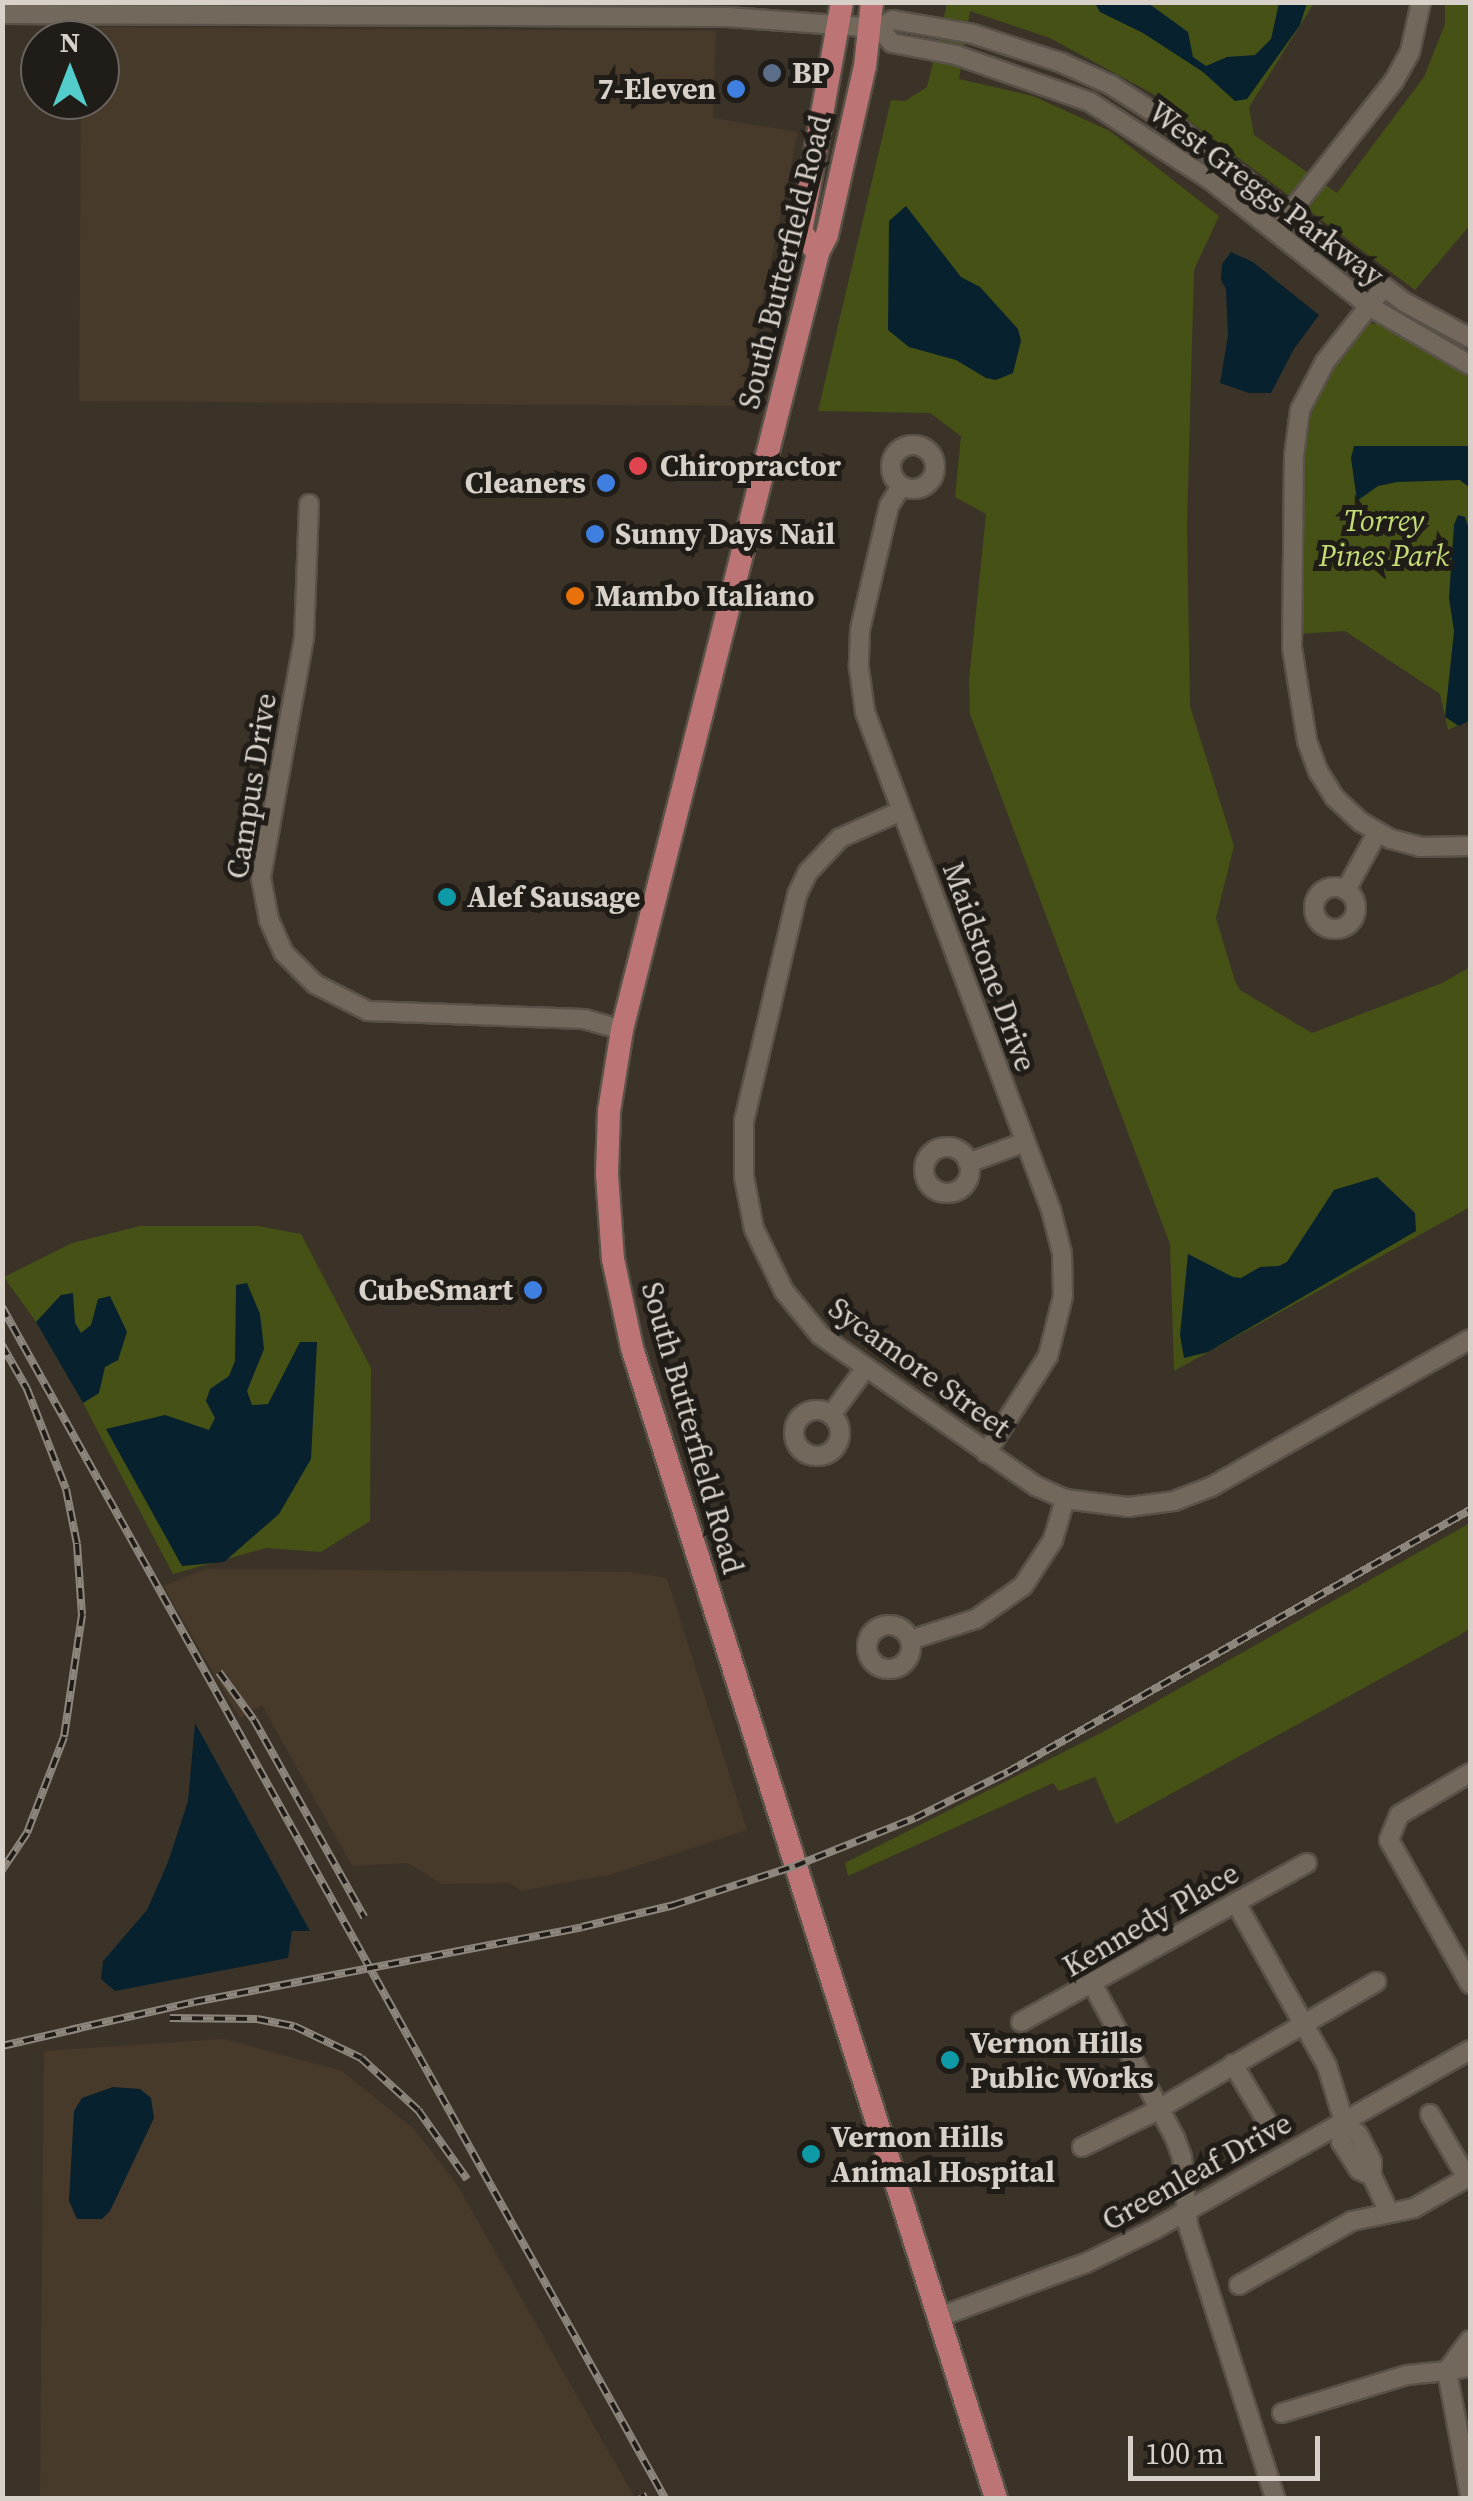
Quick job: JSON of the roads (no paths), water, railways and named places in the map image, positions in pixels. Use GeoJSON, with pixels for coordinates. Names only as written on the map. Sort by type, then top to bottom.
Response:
{"type":"FeatureCollection","features":[{"type":"Feature","properties":{"kind":"main road","name":"South Butterfield Road"},"geometry":{"type":"LineString","coordinates":[[872,2],[874,28],[828,235],[818,254],[622,1030],[610,1111],[610,1239],[623,1314],[996,2498]]}},
{"type":"Feature","properties":{"kind":"main road"},"geometry":{"type":"LineString","coordinates":[[818,254],[801,232],[840,13]]}},
{"type":"Feature","properties":{"kind":"street"},"geometry":{"type":"LineString","coordinates":[[1275,229],[1394,81],[1410,52],[1421,2]]}},
{"type":"Feature","properties":{"kind":"street"},"geometry":{"type":"LineString","coordinates":[[2,14],[739,18],[840,13],[874,28]]}},
{"type":"Feature","properties":{"kind":"street","name":"West Greggs Parkway"},"geometry":{"type":"LineString","coordinates":[[1470,338],[1384,287],[1178,128],[1111,85],[1062,63],[938,27],[894,20],[874,28],[892,43],[956,55],[1029,77],[1090,102],[1142,132],[1275,229],[1369,306],[1470,365]]}},
{"type":"Feature","properties":{"kind":"street"},"geometry":{"type":"LineString","coordinates":[[1384,287],[1324,362],[1308,390],[1296,428],[1290,625],[1307,741],[1318,771],[1334,797],[1377,833],[1420,847],[1470,846]]}},
{"type":"Feature","properties":{"kind":"street","name":"Maidstone Drive"},"geometry":{"type":"LineString","coordinates":[[901,486],[890,506],[866,600],[859,668],[865,712],[1059,1236],[1063,1296],[1048,1356],[986,1454]]}},
{"type":"Feature","properties":{"kind":"street","name":"Campus Drive"},"geometry":{"type":"LineString","coordinates":[[309,504],[304,638],[262,878],[269,920],[284,953],[314,984],[368,1011],[584,1019],[622,1030]]}},
{"type":"Feature","properties":{"kind":"street","name":"Sycamore Street"},"geometry":{"type":"LineString","coordinates":[[901,811],[840,838],[808,872],[797,895],[744,1121],[742,1160],[749,1209],[767,1262],[804,1318],[864,1370],[986,1454],[1065,1500],[1095,1506],[1150,1506],[1211,1487],[1470,1339]]}},
{"type":"Feature","properties":{"kind":"street"},"geometry":{"type":"LineString","coordinates":[[1346,890],[1377,833]]}},
{"type":"Feature","properties":{"kind":"street"},"geometry":{"type":"LineString","coordinates":[[968,1162],[1025,1142]]}},
{"type":"Feature","properties":{"kind":"street"},"geometry":{"type":"LineString","coordinates":[[831,1416],[864,1370]]}},
{"type":"Feature","properties":{"kind":"street"},"geometry":{"type":"LineString","coordinates":[[910,1640],[976,1619],[1022,1586],[1053,1540],[1065,1500]]}},
{"type":"Feature","properties":{"kind":"street"},"geometry":{"type":"LineString","coordinates":[[1470,1773],[1399,1814],[1390,1831],[1391,1846],[1470,1984]]}},
{"type":"Feature","properties":{"kind":"street","name":"Kennedy Place"},"geometry":{"type":"LineString","coordinates":[[1020,2022],[1093,1985],[1308,1862]]}},
{"type":"Feature","properties":{"kind":"street"},"geometry":{"type":"LineString","coordinates":[[1236,1904],[1327,2066],[1344,2122],[1341,2142],[1359,2170],[1372,2176],[1389,2212]]}},
{"type":"Feature","properties":{"kind":"street"},"geometry":{"type":"LineString","coordinates":[[1082,2147],[1159,2108],[1376,1982]]}},
{"type":"Feature","properties":{"kind":"street"},"geometry":{"type":"LineString","coordinates":[[1093,1985],[1182,2158],[1187,2211],[1275,2498]]}},
{"type":"Feature","properties":{"kind":"street","name":"Greenleaf Drive"},"geometry":{"type":"LineString","coordinates":[[938,2317],[1086,2263],[1187,2211],[1470,2050]]}},
{"type":"Feature","properties":{"kind":"street"},"geometry":{"type":"LineString","coordinates":[[1234,2064],[1268,2123]]}},
{"type":"Feature","properties":{"kind":"street"},"geometry":{"type":"LineString","coordinates":[[1239,2285],[1352,2222],[1414,2208],[1469,2177],[1430,2114]]}},
{"type":"Feature","properties":{"kind":"street"},"geometry":{"type":"LineString","coordinates":[[1470,2340],[1447,2371],[1470,2494]]}},
{"type":"Feature","properties":{"kind":"street"},"geometry":{"type":"LineString","coordinates":[[1282,2412],[1407,2374],[1470,2367]]}},
{"type":"Feature","properties":{"kind":"water"},"geometry":{"type":"Polygon","coordinates":[[[1095,3],[1148,3],[1188,32],[1193,57],[1206,66],[1227,57],[1255,55],[1271,39],[1279,3],[1307,3],[1300,25],[1247,99],[1235,101],[1203,72],[1143,33],[1100,12],[1095,3]]]}},
{"type":"Feature","properties":{"kind":"water"},"geometry":{"type":"Polygon","coordinates":[[[906,206],[961,277],[980,287],[1018,329],[1021,341],[1013,373],[996,380],[986,378],[956,360],[909,347],[888,330],[889,221],[906,206]]]}},
{"type":"Feature","properties":{"kind":"water"},"geometry":{"type":"Polygon","coordinates":[[[1231,252],[1253,262],[1319,315],[1294,349],[1271,393],[1249,393],[1220,383],[1228,336],[1222,264],[1231,252]]]}},
{"type":"Feature","properties":{"kind":"water"},"geometry":{"type":"Polygon","coordinates":[[[1354,446],[1470,446],[1470,488],[1460,480],[1397,482],[1378,486],[1357,501],[1351,458],[1354,446]]]}},
{"type":"Feature","properties":{"kind":"water"},"geometry":{"type":"Polygon","coordinates":[[[1458,515],[1465,517],[1470,532],[1470,720],[1459,726],[1445,717],[1454,631],[1449,598],[1458,515]]]}},
{"type":"Feature","properties":{"kind":"water"},"geometry":{"type":"Polygon","coordinates":[[[1377,1177],[1415,1213],[1416,1231],[1208,1352],[1184,1358],[1180,1335],[1188,1254],[1233,1277],[1241,1278],[1260,1267],[1279,1266],[1287,1262],[1334,1190],[1377,1177]]]}},
{"type":"Feature","properties":{"kind":"water"},"geometry":{"type":"Polygon","coordinates":[[[247,1283],[260,1314],[264,1349],[247,1391],[252,1405],[268,1404],[300,1342],[317,1342],[311,1459],[279,1514],[224,1562],[182,1566],[106,1429],[165,1415],[209,1430],[215,1418],[206,1401],[210,1389],[229,1376],[235,1361],[236,1285],[247,1283]]]}},
{"type":"Feature","properties":{"kind":"water"},"geometry":{"type":"Polygon","coordinates":[[[73,1293],[75,1323],[81,1333],[91,1325],[98,1299],[110,1296],[127,1332],[118,1360],[105,1367],[99,1393],[83,1403],[36,1322],[61,1295],[73,1293]]]}},
{"type":"Feature","properties":{"kind":"water"},"geometry":{"type":"Polygon","coordinates":[[[195,1723],[310,1931],[292,1931],[288,1958],[115,1991],[101,1979],[103,1961],[147,1910],[168,1862],[188,1801],[195,1723]]]}},
{"type":"Feature","properties":{"kind":"water"},"geometry":{"type":"Polygon","coordinates":[[[113,2087],[140,2089],[151,2098],[154,2118],[110,2211],[102,2219],[77,2219],[69,2201],[74,2111],[82,2098],[113,2087]]]}},
{"type":"Feature","properties":{"kind":"railway"},"geometry":{"type":"LineString","coordinates":[[2,1307],[665,2498]]}},
{"type":"Feature","properties":{"kind":"railway"},"geometry":{"type":"LineString","coordinates":[[2,1345],[27,1389],[66,1489],[77,1544],[82,1615],[64,1737],[27,1833],[2,1870]]}},
{"type":"Feature","properties":{"kind":"railway"},"geometry":{"type":"LineString","coordinates":[[70,2030],[582,1927],[674,1905],[795,1866],[915,1818],[1008,1772],[1470,1510]]}},
{"type":"Feature","properties":{"kind":"railway"},"geometry":{"type":"LineString","coordinates":[[219,1672],[254,1720],[364,1917]]}},
{"type":"Feature","properties":{"kind":"railway"},"geometry":{"type":"LineString","coordinates":[[170,2018],[257,2019],[294,2026],[361,2058],[418,2110],[467,2179]]}},
{"type":"Feature","properties":{"kind":"railway"},"geometry":{"type":"LineString","coordinates":[[2,2046],[80,2028]]}},
{"type":"Feature","properties":{"kind":"railway"},"geometry":{"type":"LineString","coordinates":[[642,2494],[644,2498]]}},
{"type":"Feature","properties":{"kind":"place","name":"BP"},"geometry":{"type":"Point","coordinates":[772,73]}},
{"type":"Feature","properties":{"kind":"place","name":"7-Eleven"},"geometry":{"type":"Point","coordinates":[736,89]}},
{"type":"Feature","properties":{"kind":"place","name":"Chiropractor"},"geometry":{"type":"Point","coordinates":[638,466]}},
{"type":"Feature","properties":{"kind":"place","name":"Cleaners"},"geometry":{"type":"Point","coordinates":[606,483]}},
{"type":"Feature","properties":{"kind":"place","name":"Sunny Days Nail"},"geometry":{"type":"Point","coordinates":[595,534]}},
{"type":"Feature","properties":{"kind":"place","name":"Mambo Italiano"},"geometry":{"type":"Point","coordinates":[575,596]}},
{"type":"Feature","properties":{"kind":"place","name":"Alef Sausage"},"geometry":{"type":"Point","coordinates":[447,897]}},
{"type":"Feature","properties":{"kind":"place","name":"CubeSmart"},"geometry":{"type":"Point","coordinates":[533,1290]}},
{"type":"Feature","properties":{"kind":"place","name":"Vernon Hills Public Works"},"geometry":{"type":"Point","coordinates":[950,2060]}},
{"type":"Feature","properties":{"kind":"place","name":"Vernon Hills Animal Hospital"},"geometry":{"type":"Point","coordinates":[811,2154]}},
{"type":"Feature","properties":{"kind":"park label","name":"Torrey Pines Park"},"geometry":{"type":"Point","coordinates":[1384,538]}}]}
